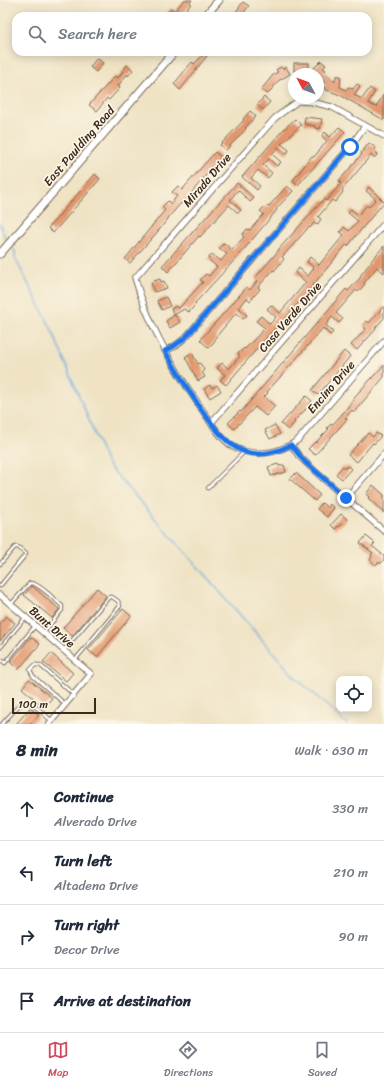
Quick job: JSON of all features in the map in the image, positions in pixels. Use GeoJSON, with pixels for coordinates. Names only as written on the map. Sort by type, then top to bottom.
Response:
{"type":"FeatureCollection","features":[{"type":"Feature","properties":{"kind":"main road"},"geometry":{"type":"LineString","coordinates":[[209,12],[219,0]]}},
{"type":"Feature","properties":{"kind":"main road","name":"East Paulding Road"},"geometry":{"type":"LineString","coordinates":[[0,254],[171,56]]}},
{"type":"Feature","properties":{"kind":"street","name":"Mirada Drive"},"geometry":{"type":"LineString","coordinates":[[165,351],[138,289],[135,278],[275,118],[298,101],[312,102],[326,105],[365,126]]}},
{"type":"Feature","properties":{"kind":"street"},"geometry":{"type":"LineString","coordinates":[[384,136],[365,126],[350,147],[185,338],[165,351],[211,423],[228,442],[245,451],[256,454],[266,453],[291,445],[305,462],[384,531]]}},
{"type":"Feature","properties":{"kind":"street","name":"Casa Verde Drive"},"geometry":{"type":"LineString","coordinates":[[211,423],[384,224]]}},
{"type":"Feature","properties":{"kind":"street","name":"Encino Drive"},"geometry":{"type":"LineString","coordinates":[[291,445],[298,440],[384,341]]}},
{"type":"Feature","properties":{"kind":"street"},"geometry":{"type":"LineString","coordinates":[[346,498],[384,454]]}},
{"type":"Feature","properties":{"kind":"street","name":"Bunt Drive"},"geometry":{"type":"LineString","coordinates":[[0,595],[91,674],[74,694]]}},
{"type":"Feature","properties":{"kind":"street"},"geometry":{"type":"LineString","coordinates":[[50,722],[74,694]]}},
{"type":"Feature","properties":{"kind":"lane"},"geometry":{"type":"LineString","coordinates":[[208,488],[245,451]]}},
{"type":"Feature","properties":{"kind":"lane"},"geometry":{"type":"LineString","coordinates":[[0,564],[15,546],[26,554],[0,586]]}},
{"type":"Feature","properties":{"kind":"lane"},"geometry":{"type":"LineString","coordinates":[[10,604],[30,583],[34,583],[62,606],[62,610],[44,633]]}},
{"type":"Feature","properties":{"kind":"lane"},"geometry":{"type":"LineString","coordinates":[[64,650],[110,597],[118,601],[120,606],[75,660]]}},
{"type":"Feature","properties":{"kind":"lane"},"geometry":{"type":"LineString","coordinates":[[0,648],[25,617]]}},
{"type":"Feature","properties":{"kind":"lane"},"geometry":{"type":"LineString","coordinates":[[0,659],[4,663],[36,626]]}},
{"type":"Feature","properties":{"kind":"lane"},"geometry":{"type":"LineString","coordinates":[[65,704],[32,676],[30,670],[35,665],[40,665],[74,694]]}},
{"type":"Feature","properties":{"kind":"lane"},"geometry":{"type":"LineString","coordinates":[[2,724],[22,702],[28,702],[34,705],[50,722]]}},
{"type":"Feature","properties":{"kind":"building"},"geometry":{"type":"Polygon","coordinates":[[[184,0],[192,0],[190,2],[191,4],[184,12],[168,12],[171,8],[175,11],[184,0]]]}},
{"type":"Feature","properties":{"kind":"building"},"geometry":{"type":"Polygon","coordinates":[[[243,2],[249,6],[244,12],[236,12],[243,2]]]}},
{"type":"Feature","properties":{"kind":"building"},"geometry":{"type":"Polygon","coordinates":[[[202,56],[207,56],[180,90],[174,84],[192,62],[194,64],[202,56]]]}},
{"type":"Feature","properties":{"kind":"building"},"geometry":{"type":"Polygon","coordinates":[[[97,58],[103,63],[96,72],[90,67],[97,58]]]}},
{"type":"Feature","properties":{"kind":"building"},"geometry":{"type":"Polygon","coordinates":[[[321,61],[326,65],[323,68],[314,68],[321,61]]]}},
{"type":"Feature","properties":{"kind":"building"},"geometry":{"type":"Polygon","coordinates":[[[294,63],[309,63],[309,68],[294,68],[294,63]]]}},
{"type":"Feature","properties":{"kind":"building"},"geometry":{"type":"Polygon","coordinates":[[[127,65],[133,70],[128,76],[127,74],[118,86],[120,88],[109,100],[107,98],[97,111],[89,105],[115,76],[118,78],[127,65]]]}},
{"type":"Feature","properties":{"kind":"building"},"geometry":{"type":"Polygon","coordinates":[[[281,67],[283,69],[286,67],[288,75],[278,81],[268,94],[261,90],[273,75],[278,72],[276,70],[281,67]]]}},
{"type":"Feature","properties":{"kind":"building"},"geometry":{"type":"Polygon","coordinates":[[[324,72],[335,82],[336,76],[341,76],[340,87],[346,90],[348,87],[353,89],[357,84],[360,86],[354,95],[362,99],[370,88],[375,92],[368,103],[376,107],[384,94],[384,120],[340,95],[324,89],[326,84],[324,82],[324,72]]]}},
{"type":"Feature","properties":{"kind":"building"},"geometry":{"type":"Polygon","coordinates":[[[264,97],[270,102],[263,110],[257,105],[264,97]]]}},
{"type":"Feature","properties":{"kind":"building"},"geometry":{"type":"Polygon","coordinates":[[[250,111],[256,116],[226,150],[220,145],[244,120],[243,119],[250,111]]]}},
{"type":"Feature","properties":{"kind":"building"},"geometry":{"type":"Polygon","coordinates":[[[305,117],[322,119],[320,129],[315,128],[315,126],[304,124],[305,117]]]}},
{"type":"Feature","properties":{"kind":"building"},"geometry":{"type":"Polygon","coordinates":[[[295,119],[301,125],[281,144],[289,150],[287,154],[278,147],[272,154],[281,162],[277,166],[269,159],[263,165],[272,173],[268,178],[258,170],[251,178],[260,186],[257,190],[242,177],[282,131],[295,119]]]}},
{"type":"Feature","properties":{"kind":"building"},"geometry":{"type":"Polygon","coordinates":[[[339,127],[345,132],[298,185],[293,180],[312,156],[314,157],[327,141],[322,136],[325,132],[330,137],[339,127]]]}},
{"type":"Feature","properties":{"kind":"building"},"geometry":{"type":"Polygon","coordinates":[[[369,143],[376,148],[374,151],[378,154],[374,158],[371,155],[342,190],[343,192],[335,202],[332,200],[318,217],[321,219],[317,225],[314,223],[310,228],[309,227],[282,257],[284,259],[274,271],[273,270],[258,287],[260,289],[250,301],[247,298],[239,308],[247,315],[243,319],[236,313],[215,338],[216,339],[209,348],[200,340],[247,287],[250,290],[257,281],[255,278],[324,199],[326,201],[341,183],[339,181],[362,154],[361,153],[369,143]]]}},
{"type":"Feature","properties":{"kind":"building"},"geometry":{"type":"Polygon","coordinates":[[[215,152],[221,157],[182,204],[181,203],[130,263],[125,259],[165,210],[162,207],[168,201],[171,204],[177,196],[172,192],[178,186],[182,190],[215,152]]]}},
{"type":"Feature","properties":{"kind":"building"},"geometry":{"type":"Polygon","coordinates":[[[95,174],[100,179],[53,233],[48,228],[95,174]]]}},
{"type":"Feature","properties":{"kind":"building"},"geometry":{"type":"Polygon","coordinates":[[[237,183],[254,198],[250,202],[238,190],[230,200],[241,210],[238,213],[229,205],[200,237],[199,236],[168,272],[162,266],[237,183]]]}},
{"type":"Feature","properties":{"kind":"building"},"geometry":{"type":"Polygon","coordinates":[[[287,186],[293,191],[276,209],[277,210],[240,254],[195,303],[196,304],[189,312],[184,309],[174,315],[171,309],[176,306],[178,309],[203,282],[200,280],[206,274],[209,276],[217,267],[208,259],[212,254],[221,261],[227,254],[219,248],[224,243],[232,250],[244,237],[242,235],[247,229],[250,230],[264,214],[260,211],[266,205],[268,207],[287,186]]]}},
{"type":"Feature","properties":{"kind":"building"},"geometry":{"type":"Polygon","coordinates":[[[369,187],[384,202],[348,246],[346,245],[278,327],[277,326],[266,338],[226,385],[220,380],[225,375],[217,368],[222,363],[229,369],[240,356],[238,354],[244,348],[245,349],[265,328],[256,321],[261,316],[270,324],[276,317],[267,309],[271,305],[280,313],[302,287],[306,282],[295,273],[299,268],[308,276],[314,268],[307,262],[310,257],[319,265],[344,235],[340,232],[344,227],[349,231],[358,221],[348,213],[351,209],[358,215],[367,205],[369,207],[376,199],[366,191],[369,187]]]}},
{"type":"Feature","properties":{"kind":"building"},"geometry":{"type":"Polygon","coordinates":[[[384,246],[384,273],[377,267],[358,292],[356,290],[336,313],[343,319],[339,323],[332,317],[326,325],[333,332],[330,335],[323,328],[267,392],[268,393],[264,397],[275,406],[266,416],[255,407],[234,429],[228,423],[240,411],[241,412],[346,289],[348,291],[361,277],[360,276],[371,261],[384,246]]]}},
{"type":"Feature","properties":{"kind":"building"},"geometry":{"type":"Polygon","coordinates":[[[160,279],[161,282],[164,281],[167,288],[154,292],[151,282],[160,279]]]}},
{"type":"Feature","properties":{"kind":"building"},"geometry":{"type":"Polygon","coordinates":[[[166,297],[170,306],[162,310],[157,301],[166,297]]]}},
{"type":"Feature","properties":{"kind":"building"},"geometry":{"type":"Polygon","coordinates":[[[384,306],[384,318],[357,350],[351,345],[366,329],[363,326],[367,321],[369,323],[384,306]]]}},
{"type":"Feature","properties":{"kind":"building"},"geometry":{"type":"Polygon","coordinates":[[[175,315],[180,322],[170,328],[166,321],[175,315]]]}},
{"type":"Feature","properties":{"kind":"building"},"geometry":{"type":"Polygon","coordinates":[[[344,351],[350,356],[318,395],[312,390],[344,351]]]}},
{"type":"Feature","properties":{"kind":"building"},"geometry":{"type":"Polygon","coordinates":[[[192,353],[198,364],[200,363],[204,370],[202,372],[205,377],[198,381],[185,357],[192,353]]]}},
{"type":"Feature","properties":{"kind":"building"},"geometry":{"type":"Polygon","coordinates":[[[384,365],[384,377],[354,412],[352,410],[345,418],[347,419],[315,455],[308,449],[329,429],[327,428],[331,424],[332,425],[345,411],[357,394],[384,365]]]}},
{"type":"Feature","properties":{"kind":"building"},"geometry":{"type":"Polygon","coordinates":[[[210,385],[212,388],[217,385],[221,391],[210,398],[204,389],[210,385]]]}},
{"type":"Feature","properties":{"kind":"building"},"geometry":{"type":"Polygon","coordinates":[[[306,396],[312,401],[288,430],[281,424],[306,396]]]}},
{"type":"Feature","properties":{"kind":"building"},"geometry":{"type":"Polygon","coordinates":[[[275,425],[280,434],[270,439],[265,430],[275,425]]]}},
{"type":"Feature","properties":{"kind":"building"},"geometry":{"type":"Polygon","coordinates":[[[368,433],[373,437],[376,433],[381,436],[374,444],[373,443],[371,445],[357,462],[348,455],[368,433]]]}},
{"type":"Feature","properties":{"kind":"building"},"geometry":{"type":"Polygon","coordinates":[[[278,464],[279,466],[284,465],[286,472],[271,476],[268,467],[278,464]]]}},
{"type":"Feature","properties":{"kind":"building"},"geometry":{"type":"Polygon","coordinates":[[[343,466],[345,468],[348,466],[351,469],[342,479],[336,474],[343,466]]]}},
{"type":"Feature","properties":{"kind":"building"},"geometry":{"type":"Polygon","coordinates":[[[296,473],[320,495],[315,501],[290,479],[296,473]]]}},
{"type":"Feature","properties":{"kind":"building"},"geometry":{"type":"Polygon","coordinates":[[[373,485],[384,495],[384,513],[368,498],[369,497],[366,494],[373,485]]]}},
{"type":"Feature","properties":{"kind":"building"},"geometry":{"type":"Polygon","coordinates":[[[322,503],[328,508],[330,504],[334,508],[327,517],[317,509],[322,503]]]}},
{"type":"Feature","properties":{"kind":"building"},"geometry":{"type":"Polygon","coordinates":[[[341,514],[347,519],[335,529],[331,525],[341,514]]]}},
{"type":"Feature","properties":{"kind":"building"},"geometry":{"type":"Polygon","coordinates":[[[366,536],[375,543],[372,546],[384,556],[384,560],[380,564],[379,562],[376,565],[370,560],[373,553],[360,543],[366,536]]]}},
{"type":"Feature","properties":{"kind":"building"},"geometry":{"type":"Polygon","coordinates":[[[32,586],[59,609],[52,618],[24,595],[32,586]]]}},
{"type":"Feature","properties":{"kind":"building"},"geometry":{"type":"Polygon","coordinates":[[[97,588],[106,596],[72,636],[63,628],[97,588]]]}},
{"type":"Feature","properties":{"kind":"building"},"geometry":{"type":"Polygon","coordinates":[[[123,609],[131,616],[97,657],[88,650],[123,609]]]}},
{"type":"Feature","properties":{"kind":"building"},"geometry":{"type":"Polygon","coordinates":[[[6,616],[15,623],[0,641],[0,623],[6,616]]]}},
{"type":"Feature","properties":{"kind":"building"},"geometry":{"type":"Polygon","coordinates":[[[31,637],[40,644],[18,670],[10,662],[31,637]]]}},
{"type":"Feature","properties":{"kind":"building"},"geometry":{"type":"Polygon","coordinates":[[[51,653],[73,673],[66,681],[43,662],[51,653]]]}},
{"type":"Feature","properties":{"kind":"building"},"geometry":{"type":"Polygon","coordinates":[[[29,679],[52,698],[44,707],[22,688],[29,679]]]}},
{"type":"Feature","properties":{"kind":"building"},"geometry":{"type":"Polygon","coordinates":[[[30,708],[39,715],[31,724],[16,724],[30,708]]]}},
{"type":"Feature","properties":{"kind":"waterway"},"geometry":{"type":"LineString","coordinates":[[0,224],[6,240]]}},
{"type":"Feature","properties":{"kind":"waterway"},"geometry":{"type":"LineString","coordinates":[[12,246],[15,252],[15,258],[51,328],[107,464],[294,676],[347,724]]}},
{"type":"Feature","properties":{"kind":"route"},"geometry":{"type":"LineString","coordinates":[[346,498],[305,462],[291,445],[286,448],[256,454],[239,449],[228,442],[216,430],[188,389],[165,351],[185,338],[350,147]]}}]}
